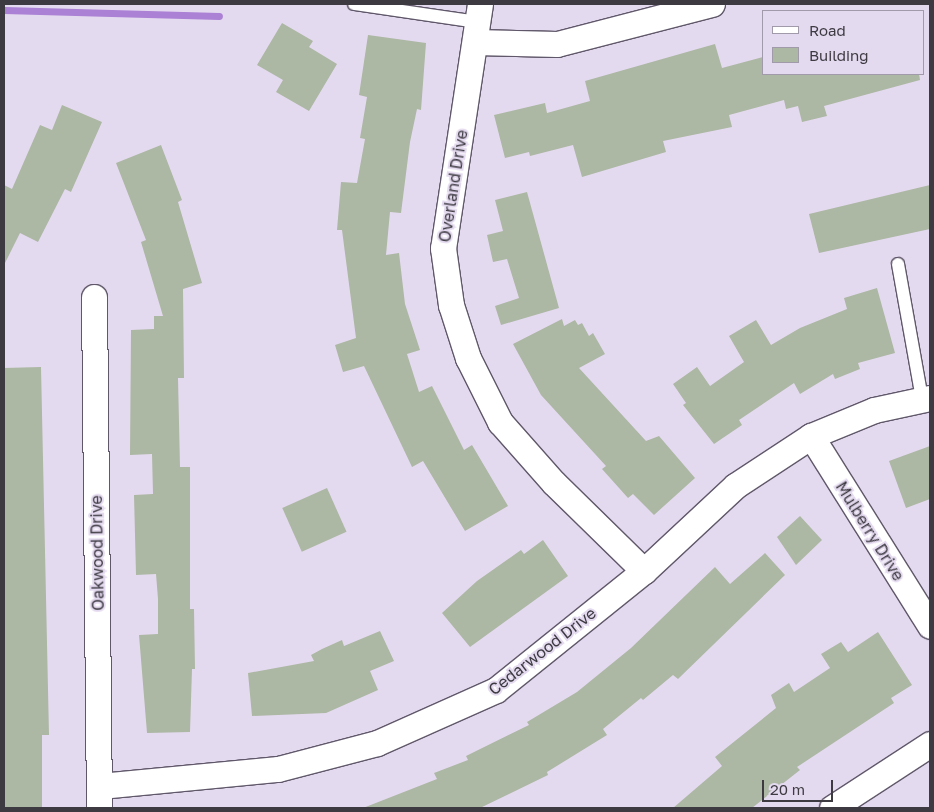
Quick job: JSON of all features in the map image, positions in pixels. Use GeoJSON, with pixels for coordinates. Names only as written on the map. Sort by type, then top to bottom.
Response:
{"type":"FeatureCollection","features":[{"type":"Feature","properties":{"kind":"street"},"geometry":{"type":"LineString","coordinates":[[477,23],[557,44],[712,4]]}},
{"type":"Feature","properties":{"kind":"street","name":"Overland Drive"},"geometry":{"type":"LineString","coordinates":[[477,23],[442,248],[451,306],[468,358],[500,422],[554,483],[644,571]]}},
{"type":"Feature","properties":{"kind":"street","name":"Oakwood Drive"},"geometry":{"type":"LineString","coordinates":[[94,298],[100,797]]}},
{"type":"Feature","properties":{"kind":"street","name":"Cedarwood Drive"},"geometry":{"type":"LineString","coordinates":[[100,797],[278,769],[377,743],[496,690],[644,571],[735,486],[811,436],[874,410],[926,399]]}},
{"type":"Feature","properties":{"kind":"street","name":"Mulberry Drive"},"geometry":{"type":"LineString","coordinates":[[811,436],[930,626]]}},
{"type":"Feature","properties":{"kind":"street"},"geometry":{"type":"LineString","coordinates":[[832,808],[930,744]]}},
{"type":"Feature","properties":{"kind":"lane"},"geometry":{"type":"LineString","coordinates":[[354,4],[477,23]]}},
{"type":"Feature","properties":{"kind":"lane"},"geometry":{"type":"LineString","coordinates":[[898,264],[926,399]]}},
{"type":"Feature","properties":{"kind":"building"},"geometry":{"type":"Polygon","coordinates":[[[282,23],[313,41],[309,47],[337,64],[309,111],[276,92],[283,80],[257,65],[282,23]]]}},
{"type":"Feature","properties":{"kind":"building"},"geometry":{"type":"Polygon","coordinates":[[[368,35],[426,43],[421,110],[417,109],[410,142],[401,213],[390,212],[386,255],[399,253],[405,304],[420,350],[407,354],[419,392],[432,386],[464,450],[472,445],[508,506],[465,531],[423,461],[412,467],[364,366],[343,372],[335,345],[356,338],[342,230],[337,230],[341,182],[357,183],[365,139],[360,138],[367,97],[359,95],[368,35]]]}},
{"type":"Feature","properties":{"kind":"building"},"geometry":{"type":"Polygon","coordinates":[[[715,44],[722,68],[762,57],[762,75],[919,75],[920,80],[824,106],[827,116],[802,122],[798,106],[786,109],[784,100],[729,115],[732,127],[663,141],[666,152],[582,177],[573,145],[530,156],[529,152],[505,158],[494,115],[545,103],[547,113],[590,101],[585,81],[715,44]]]}},
{"type":"Feature","properties":{"kind":"building"},"geometry":{"type":"Polygon","coordinates":[[[62,105],[102,122],[71,192],[65,189],[38,242],[20,233],[4,265],[4,185],[12,189],[40,125],[52,130],[62,105]]]}},
{"type":"Feature","properties":{"kind":"building"},"geometry":{"type":"Polygon","coordinates":[[[161,145],[182,200],[178,202],[202,283],[183,289],[184,378],[178,378],[180,467],[190,467],[190,609],[194,609],[195,669],[192,669],[190,732],[147,733],[139,635],[158,634],[158,599],[156,574],[136,575],[134,495],[153,494],[152,454],[130,455],[131,330],[154,329],[154,316],[163,316],[141,242],[146,240],[116,163],[161,145]]]}},
{"type":"Feature","properties":{"kind":"building"},"geometry":{"type":"Polygon","coordinates":[[[930,185],[930,229],[819,253],[809,214],[930,185]]]}},
{"type":"Feature","properties":{"kind":"building"},"geometry":{"type":"Polygon","coordinates":[[[527,192],[559,308],[501,325],[495,306],[519,298],[507,259],[493,262],[487,235],[503,231],[495,200],[527,192]]]}},
{"type":"Feature","properties":{"kind":"building"},"geometry":{"type":"Polygon","coordinates":[[[877,288],[895,353],[858,363],[860,369],[835,379],[833,374],[800,394],[794,383],[739,420],[742,425],[714,444],[683,405],[686,403],[673,384],[697,367],[710,386],[744,362],[729,336],[756,320],[771,345],[800,328],[847,309],[844,298],[877,288]]]}},
{"type":"Feature","properties":{"kind":"building"},"geometry":{"type":"Polygon","coordinates":[[[562,319],[564,326],[575,320],[578,325],[582,323],[589,336],[593,333],[605,354],[579,368],[646,441],[659,436],[695,478],[654,515],[633,494],[628,498],[602,469],[606,466],[541,395],[513,344],[562,319]]]}},
{"type":"Feature","properties":{"kind":"building"},"geometry":{"type":"Polygon","coordinates":[[[41,367],[49,735],[42,735],[42,808],[4,808],[4,368],[41,367]]]}},
{"type":"Feature","properties":{"kind":"building"},"geometry":{"type":"Polygon","coordinates":[[[930,446],[930,499],[906,508],[889,461],[930,446]]]}},
{"type":"Feature","properties":{"kind":"building"},"geometry":{"type":"Polygon","coordinates":[[[327,488],[347,532],[302,552],[282,508],[327,488]]]}},
{"type":"Feature","properties":{"kind":"building"},"geometry":{"type":"Polygon","coordinates":[[[800,516],[822,540],[796,565],[777,537],[800,516]]]}},
{"type":"Feature","properties":{"kind":"building"},"geometry":{"type":"Polygon","coordinates":[[[543,540],[568,576],[470,647],[442,613],[477,581],[521,550],[524,554],[543,540]]]}},
{"type":"Feature","properties":{"kind":"building"},"geometry":{"type":"Polygon","coordinates":[[[765,553],[785,575],[678,679],[673,675],[643,700],[641,698],[603,729],[607,735],[547,772],[548,775],[480,808],[363,808],[437,779],[434,773],[468,760],[466,756],[529,725],[527,722],[577,692],[631,648],[715,567],[730,584],[765,553]]]}},
{"type":"Feature","properties":{"kind":"building"},"geometry":{"type":"Polygon","coordinates":[[[380,631],[394,661],[370,671],[378,690],[326,713],[252,716],[248,673],[314,661],[311,655],[322,649],[342,640],[344,646],[380,631]]]}},
{"type":"Feature","properties":{"kind":"building"},"geometry":{"type":"Polygon","coordinates":[[[878,632],[912,685],[891,698],[894,703],[797,767],[800,770],[752,808],[673,808],[722,766],[715,757],[776,708],[771,695],[789,683],[794,692],[830,668],[821,654],[841,642],[848,652],[878,632]]]}},
{"type":"Feature","properties":{"kind":"waterway"},"geometry":{"type":"LineString","coordinates":[[4,10],[219,16]]}}]}
